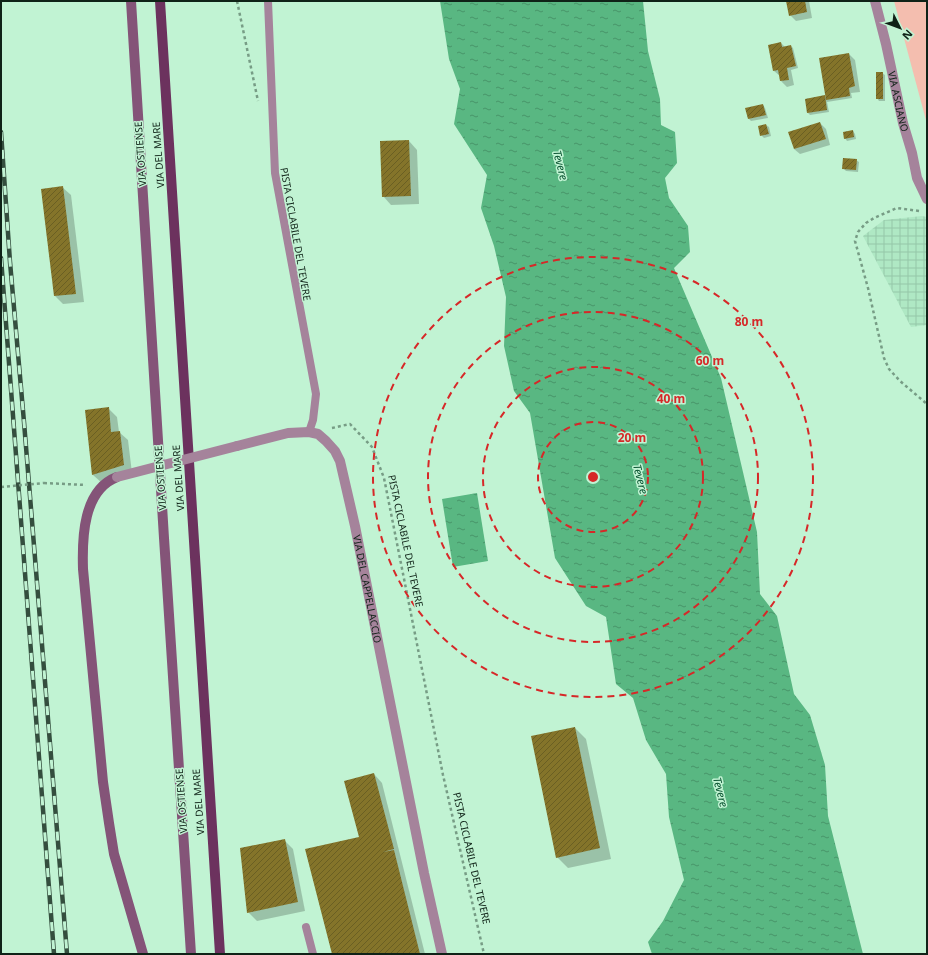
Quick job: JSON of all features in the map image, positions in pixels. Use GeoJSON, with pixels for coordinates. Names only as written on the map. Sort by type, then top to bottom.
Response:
{"type":"FeatureCollection","features":[{"type":"Feature","properties":{"kind":"main road","name":"VIA OSTIENSE"},"geometry":{"type":"LineString","coordinates":[[131,1],[191,954]]}},
{"type":"Feature","properties":{"kind":"main road","name":"VIA DEL MARE"},"geometry":{"type":"LineString","coordinates":[[160,1],[220,954]]}},
{"type":"Feature","properties":{"kind":"main road"},"geometry":{"type":"LineString","coordinates":[[118,477],[109,481],[99,490],[90,505],[83,542],[83,569],[102,776],[108,823],[114,854],[143,954]]}},
{"type":"Feature","properties":{"kind":"street","name":"VIA ASCIANO"},"geometry":{"type":"LineString","coordinates":[[875,1],[917,178],[927,199]]}},
{"type":"Feature","properties":{"kind":"street","name":"VIA DEL CAPPELLACCIO"},"geometry":{"type":"LineString","coordinates":[[118,477],[288,433],[309,432],[318,434],[326,440],[338,456],[356,526],[422,865],[442,954]]}},
{"type":"Feature","properties":{"kind":"lane","name":"PISTA CICLABILE DEL TEVERE"},"geometry":{"type":"LineString","coordinates":[[268,1],[275,174],[292,272],[314,380],[315,408],[309,432]]}},
{"type":"Feature","properties":{"kind":"lane"},"geometry":{"type":"LineString","coordinates":[[306,927],[313,954]]}},
{"type":"Feature","properties":{"kind":"path"},"geometry":{"type":"LineString","coordinates":[[237,1],[259,104]]}},
{"type":"Feature","properties":{"kind":"path"},"geometry":{"type":"LineString","coordinates":[[920,211],[897,208],[874,218],[858,232],[855,241],[868,288],[884,358],[889,369],[900,381],[927,404]]}},
{"type":"Feature","properties":{"kind":"path","name":"PISTA CICLABILE DEL TEVERE"},"geometry":{"type":"LineString","coordinates":[[309,432],[350,424],[372,447],[384,478],[443,775],[484,954]]}},
{"type":"Feature","properties":{"kind":"path"},"geometry":{"type":"LineString","coordinates":[[1,487],[44,483],[87,485]]}},
{"type":"Feature","properties":{"kind":"shaded area"},"geometry":{"type":"Polygon","coordinates":[[[894,1],[927,1],[927,124],[894,1]]]}},
{"type":"Feature","properties":{"kind":"shaded area"},"geometry":{"type":"Polygon","coordinates":[[[922,216],[927,217],[927,325],[911,327],[863,236],[884,220],[922,216]]]}},
{"type":"Feature","properties":{"kind":"water","name":"Tevere"},"geometry":{"type":"Polygon","coordinates":[[[440,1],[643,1],[648,51],[660,99],[661,125],[675,132],[677,163],[665,178],[669,198],[688,226],[690,252],[674,268],[721,378],[757,532],[760,594],[777,616],[794,694],[810,715],[825,765],[828,816],[863,954],[652,954],[648,942],[663,921],[684,880],[669,817],[666,774],[646,740],[633,698],[616,684],[606,617],[586,606],[555,558],[530,413],[514,391],[504,346],[506,297],[494,246],[481,208],[487,175],[454,124],[460,89],[449,59],[440,1]]]}},
{"type":"Feature","properties":{"kind":"water"},"geometry":{"type":"Polygon","coordinates":[[[477,493],[488,561],[453,567],[442,499],[477,493]]]}},
{"type":"Feature","properties":{"kind":"building"},"geometry":{"type":"Polygon","coordinates":[[[786,1],[805,1],[807,12],[789,16],[786,1]]]}},
{"type":"Feature","properties":{"kind":"building"},"geometry":{"type":"Polygon","coordinates":[[[781,42],[782,47],[791,45],[796,66],[787,68],[789,80],[780,81],[778,70],[773,71],[768,45],[781,42]]]}},
{"type":"Feature","properties":{"kind":"building"},"geometry":{"type":"Polygon","coordinates":[[[849,53],[855,86],[849,88],[850,96],[826,100],[819,58],[849,53]]]}},
{"type":"Feature","properties":{"kind":"building"},"geometry":{"type":"Polygon","coordinates":[[[876,72],[883,72],[883,99],[876,99],[876,72]]]}},
{"type":"Feature","properties":{"kind":"building"},"geometry":{"type":"Polygon","coordinates":[[[825,95],[827,110],[807,113],[805,99],[825,95]]]}},
{"type":"Feature","properties":{"kind":"building"},"geometry":{"type":"Polygon","coordinates":[[[763,104],[766,115],[748,119],[745,108],[763,104]]]}},
{"type":"Feature","properties":{"kind":"building"},"geometry":{"type":"Polygon","coordinates":[[[820,122],[826,139],[794,149],[788,132],[820,122]]]}},
{"type":"Feature","properties":{"kind":"building"},"geometry":{"type":"Polygon","coordinates":[[[766,124],[769,134],[760,136],[758,126],[766,124]]]}},
{"type":"Feature","properties":{"kind":"building"},"geometry":{"type":"Polygon","coordinates":[[[853,130],[854,137],[844,139],[843,132],[853,130]]]}},
{"type":"Feature","properties":{"kind":"building"},"geometry":{"type":"Polygon","coordinates":[[[409,140],[411,196],[382,197],[380,141],[409,140]]]}},
{"type":"Feature","properties":{"kind":"building"},"geometry":{"type":"Polygon","coordinates":[[[843,158],[857,159],[856,170],[842,169],[843,158]]]}},
{"type":"Feature","properties":{"kind":"building"},"geometry":{"type":"Polygon","coordinates":[[[63,186],[76,294],[54,296],[41,189],[63,186]]]}},
{"type":"Feature","properties":{"kind":"building"},"geometry":{"type":"Polygon","coordinates":[[[109,407],[111,432],[120,431],[124,465],[92,475],[85,410],[109,407]]]}},
{"type":"Feature","properties":{"kind":"building"},"geometry":{"type":"Polygon","coordinates":[[[575,727],[600,848],[556,858],[531,736],[575,727]]]}},
{"type":"Feature","properties":{"kind":"building"},"geometry":{"type":"Polygon","coordinates":[[[374,773],[394,849],[383,852],[394,850],[420,954],[332,954],[305,849],[359,837],[344,781],[374,773]]]}},
{"type":"Feature","properties":{"kind":"building"},"geometry":{"type":"Polygon","coordinates":[[[285,839],[298,902],[247,913],[240,848],[285,839]]]}},
{"type":"Feature","properties":{"kind":"railway"},"geometry":{"type":"LineString","coordinates":[[1,132],[10,262],[67,954]]}},
{"type":"Feature","properties":{"kind":"railway"},"geometry":{"type":"LineString","coordinates":[[1,258],[54,954]]}}]}
